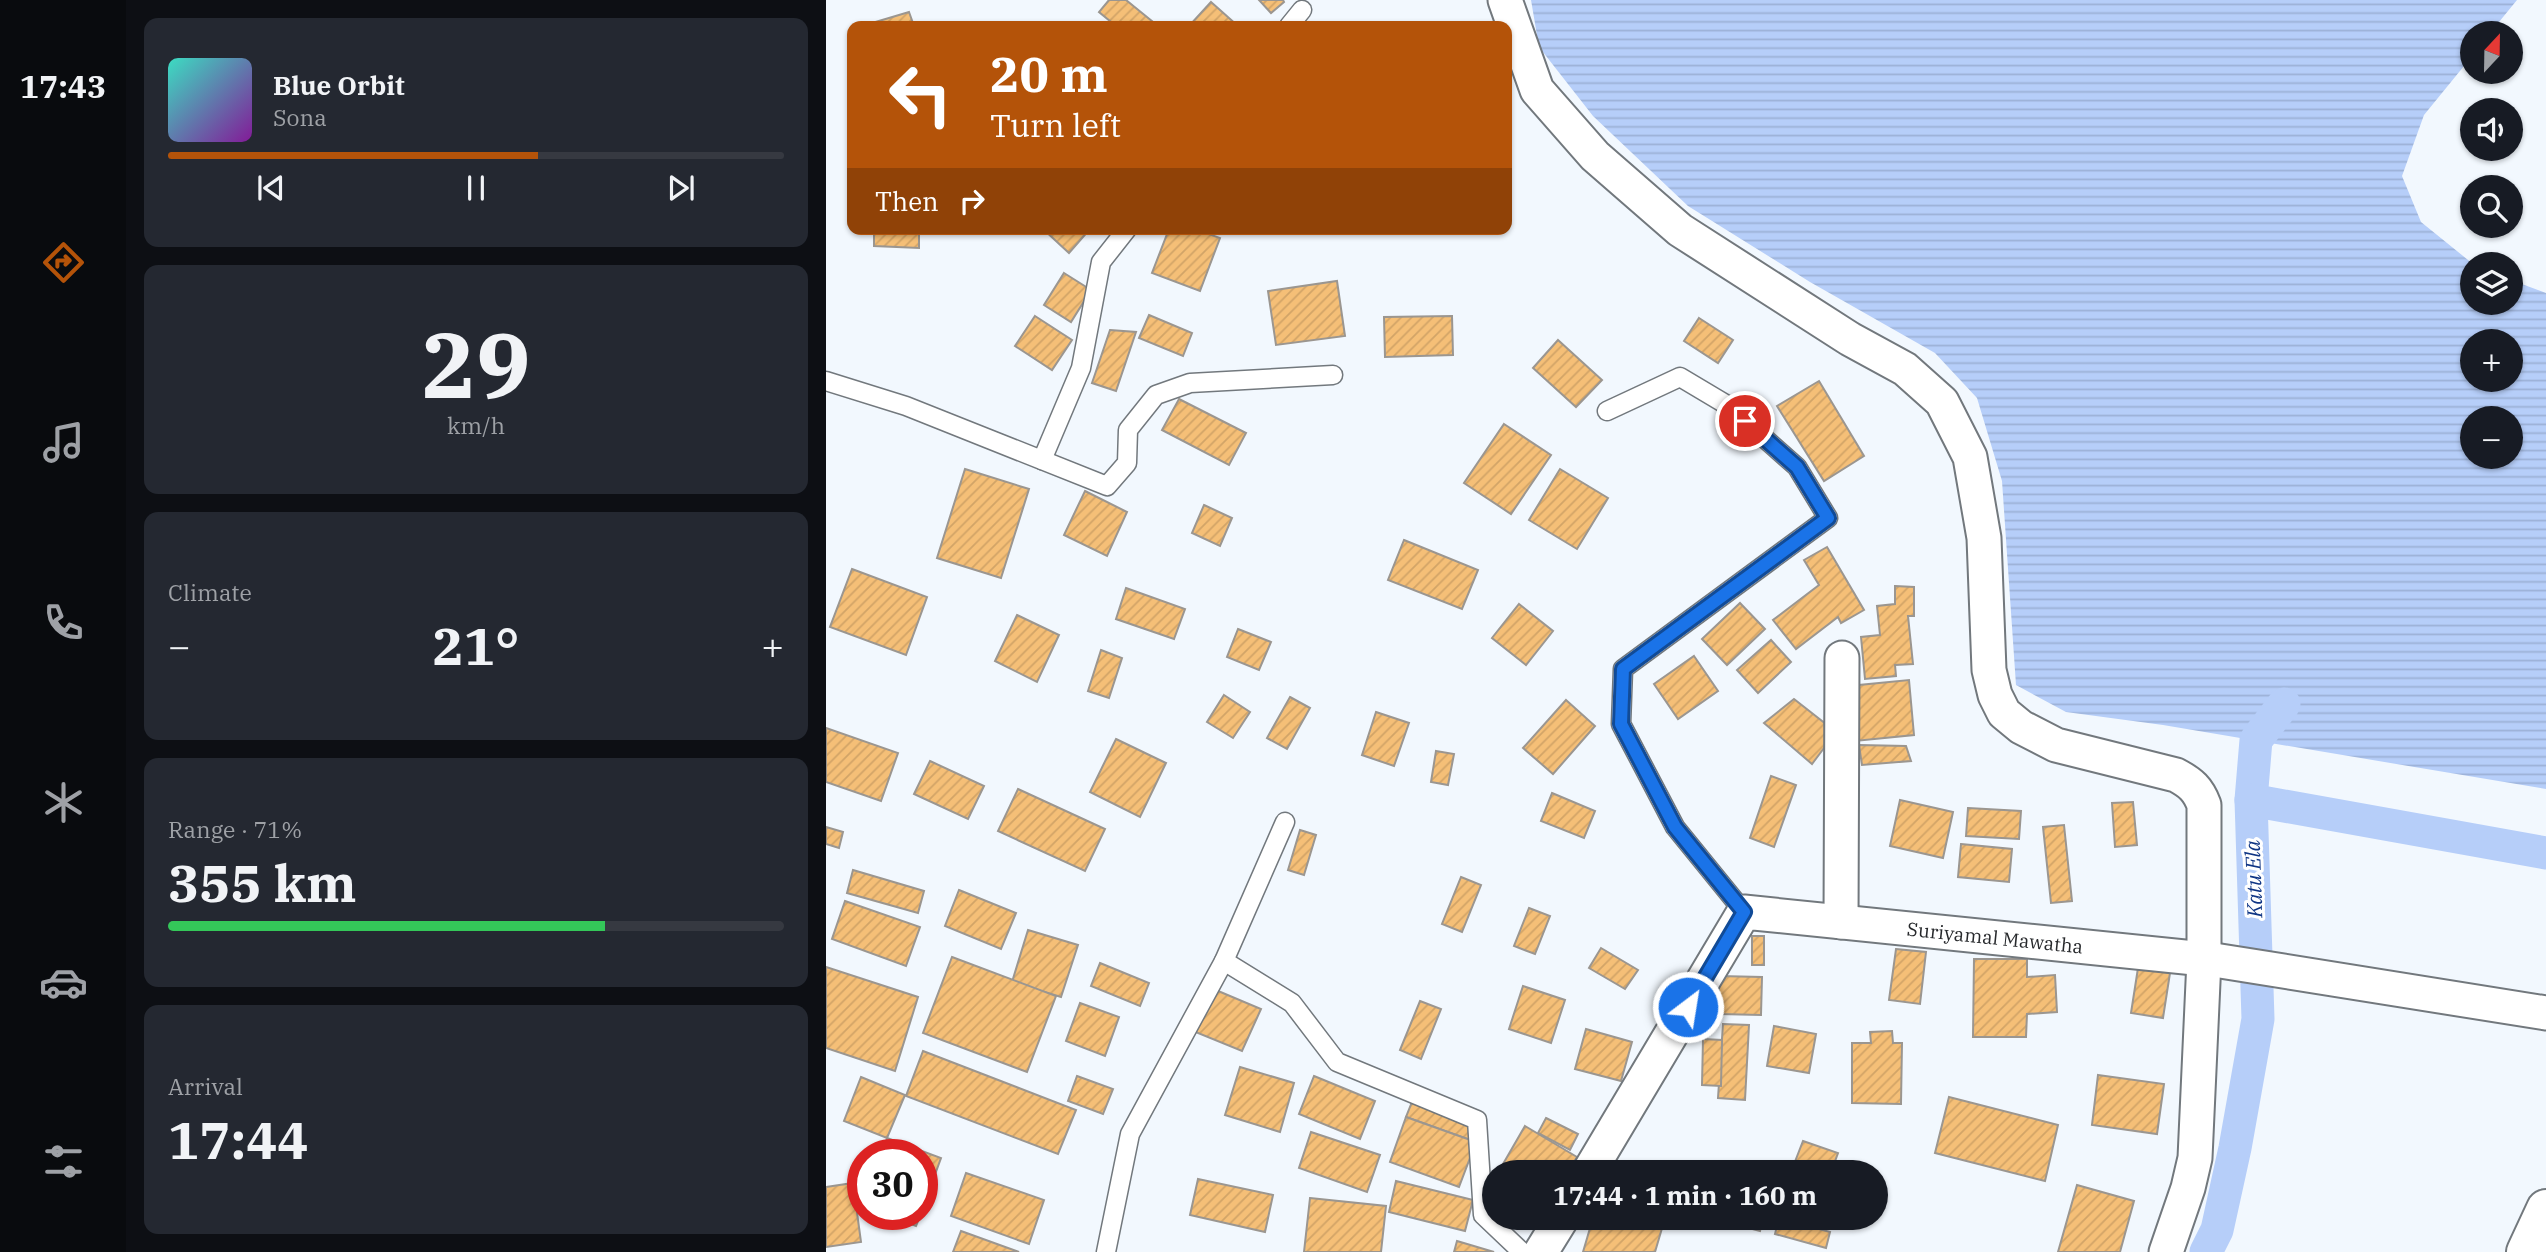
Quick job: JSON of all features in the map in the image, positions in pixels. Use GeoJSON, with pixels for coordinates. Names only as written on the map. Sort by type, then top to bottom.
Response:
{"type":"FeatureCollection","features":[{"type":"Feature","properties":{"kind":"main road"},"geometry":{"type":"LineString","coordinates":[[2526,1252],[2546,1209]]}},
{"type":"Feature","properties":{"kind":"street"},"geometry":{"type":"LineString","coordinates":[[1505,0],[1536,90],[1595,156],[1680,230],[1850,339],[1905,369],[1942,402],[1969,457],[1984,538],[1989,670],[1995,695],[2004,713],[2021,727],[2056,745],[2176,775],[2191,783],[2199,792],[2204,805],[2209,960],[2195,1158],[2188,1188],[2166,1252]]}},
{"type":"Feature","properties":{"kind":"street"},"geometry":{"type":"LineString","coordinates":[[1841,922],[1842,658]]}},
{"type":"Feature","properties":{"kind":"street"},"geometry":{"type":"LineString","coordinates":[[1596,1160],[1744,912]]}},
{"type":"Feature","properties":{"kind":"street","name":"Suriyamal Mawatha"},"geometry":{"type":"LineString","coordinates":[[1744,912],[2209,960],[2288,970],[2546,1013]]}},
{"type":"Feature","properties":{"kind":"street"},"geometry":{"type":"LineString","coordinates":[[1541,1252],[1555,1230]]}},
{"type":"Feature","properties":{"kind":"lane"},"geometry":{"type":"LineString","coordinates":[[1293,21],[1302,10]]}},
{"type":"Feature","properties":{"kind":"lane"},"geometry":{"type":"LineString","coordinates":[[1042,460],[1081,368],[1101,262],[1122,235]]}},
{"type":"Feature","properties":{"kind":"lane"},"geometry":{"type":"LineString","coordinates":[[826,382],[906,406],[1107,486],[1127,463],[1128,430],[1156,395],[1190,383],[1333,375]]}},
{"type":"Feature","properties":{"kind":"lane"},"geometry":{"type":"LineString","coordinates":[[1608,411],[1680,377],[1727,405],[1797,467],[1828,518],[1623,669],[1621,724],[1675,827],[1744,912]]}},
{"type":"Feature","properties":{"kind":"lane"},"geometry":{"type":"LineString","coordinates":[[1106,1252],[1129,1133],[1224,961],[1285,822]]}},
{"type":"Feature","properties":{"kind":"lane"},"geometry":{"type":"LineString","coordinates":[[1224,961],[1292,1003],[1337,1062],[1477,1120],[1483,1215],[1522,1252]]}},
{"type":"Feature","properties":{"kind":"water"},"geometry":{"type":"Polygon","coordinates":[[[1531,0],[2517,0],[2500,21],[2460,21],[2460,71],[2424,115],[2402,176],[2421,222],[2460,254],[2460,315],[2523,315],[2523,284],[2546,293],[2546,789],[2163,725],[2066,712],[2016,685],[2002,481],[1977,398],[1935,353],[1810,282],[1688,206],[1593,116],[1539,47],[1531,0]]]}},
{"type":"Feature","properties":{"kind":"building"},"geometry":{"type":"Polygon","coordinates":[[[1109,0],[1126,0],[1152,21],[1110,21],[1099,12],[1109,0]]]}},
{"type":"Feature","properties":{"kind":"building"},"geometry":{"type":"Polygon","coordinates":[[[1259,0],[1283,0],[1284,2],[1271,13],[1259,0]]]}},
{"type":"Feature","properties":{"kind":"building"},"geometry":{"type":"Polygon","coordinates":[[[1211,2],[1232,21],[1194,21],[1211,2]]]}},
{"type":"Feature","properties":{"kind":"building"},"geometry":{"type":"Polygon","coordinates":[[[909,12],[912,21],[879,21],[909,12]]]}},
{"type":"Feature","properties":{"kind":"building"},"geometry":{"type":"Polygon","coordinates":[[[874,235],[919,235],[919,248],[874,246],[874,235]]]}},
{"type":"Feature","properties":{"kind":"building"},"geometry":{"type":"Polygon","coordinates":[[[1050,235],[1085,235],[1069,253],[1050,235]]]}},
{"type":"Feature","properties":{"kind":"building"},"geometry":{"type":"Polygon","coordinates":[[[1167,235],[1212,235],[1220,238],[1200,291],[1152,273],[1167,235]]]}},
{"type":"Feature","properties":{"kind":"building"},"geometry":{"type":"Polygon","coordinates":[[[1064,273],[1091,290],[1071,322],[1044,305],[1064,273]]]}},
{"type":"Feature","properties":{"kind":"building"},"geometry":{"type":"Polygon","coordinates":[[[1337,281],[1345,336],[1276,345],[1268,291],[1337,281]]]}},
{"type":"Feature","properties":{"kind":"building"},"geometry":{"type":"Polygon","coordinates":[[[1149,315],[1192,333],[1183,356],[1139,338],[1149,315]]]}},
{"type":"Feature","properties":{"kind":"building"},"geometry":{"type":"Polygon","coordinates":[[[1035,316],[1072,340],[1052,370],[1015,346],[1035,316]]]}},
{"type":"Feature","properties":{"kind":"building"},"geometry":{"type":"Polygon","coordinates":[[[1452,316],[1453,355],[1385,357],[1384,317],[1452,316]]]}},
{"type":"Feature","properties":{"kind":"building"},"geometry":{"type":"Polygon","coordinates":[[[1699,318],[1733,340],[1718,363],[1684,341],[1699,318]]]}},
{"type":"Feature","properties":{"kind":"building"},"geometry":{"type":"Polygon","coordinates":[[[1110,330],[1136,332],[1116,391],[1092,383],[1110,330]]]}},
{"type":"Feature","properties":{"kind":"building"},"geometry":{"type":"Polygon","coordinates":[[[1558,340],[1602,380],[1576,407],[1533,368],[1558,340]]]}},
{"type":"Feature","properties":{"kind":"building"},"geometry":{"type":"Polygon","coordinates":[[[1819,381],[1864,456],[1824,481],[1777,406],[1819,381]]]}},
{"type":"Feature","properties":{"kind":"building"},"geometry":{"type":"Polygon","coordinates":[[[1179,399],[1246,433],[1229,465],[1162,430],[1179,399]]]}},
{"type":"Feature","properties":{"kind":"building"},"geometry":{"type":"Polygon","coordinates":[[[1504,424],[1551,455],[1511,514],[1464,483],[1504,424]]]}},
{"type":"Feature","properties":{"kind":"building"},"geometry":{"type":"Polygon","coordinates":[[[965,469],[1029,489],[1001,578],[937,558],[965,469]]]}},
{"type":"Feature","properties":{"kind":"building"},"geometry":{"type":"Polygon","coordinates":[[[1560,469],[1608,498],[1577,549],[1529,520],[1560,469]]]}},
{"type":"Feature","properties":{"kind":"building"},"geometry":{"type":"Polygon","coordinates":[[[1085,491],[1127,512],[1107,556],[1064,535],[1085,491]]]}},
{"type":"Feature","properties":{"kind":"building"},"geometry":{"type":"Polygon","coordinates":[[[1204,505],[1232,518],[1220,546],[1192,533],[1204,505]]]}},
{"type":"Feature","properties":{"kind":"building"},"geometry":{"type":"Polygon","coordinates":[[[1404,540],[1478,570],[1462,609],[1388,580],[1404,540]]]}},
{"type":"Feature","properties":{"kind":"building"},"geometry":{"type":"Polygon","coordinates":[[[1827,547],[1864,610],[1841,623],[1838,617],[1796,649],[1773,620],[1819,585],[1804,560],[1827,547]]]}},
{"type":"Feature","properties":{"kind":"building"},"geometry":{"type":"Polygon","coordinates":[[[852,569],[927,597],[906,655],[830,627],[852,569]]]}},
{"type":"Feature","properties":{"kind":"building"},"geometry":{"type":"Polygon","coordinates":[[[1895,586],[1914,587],[1914,616],[1908,616],[1913,664],[1895,665],[1896,676],[1865,679],[1861,637],[1880,635],[1877,606],[1895,604],[1895,586]]]}},
{"type":"Feature","properties":{"kind":"building"},"geometry":{"type":"Polygon","coordinates":[[[1126,588],[1185,609],[1174,639],[1116,619],[1126,588]]]}},
{"type":"Feature","properties":{"kind":"building"},"geometry":{"type":"Polygon","coordinates":[[[1740,603],[1765,629],[1727,665],[1702,639],[1740,603]]]}},
{"type":"Feature","properties":{"kind":"building"},"geometry":{"type":"Polygon","coordinates":[[[1519,604],[1553,631],[1526,665],[1492,638],[1519,604]]]}},
{"type":"Feature","properties":{"kind":"building"},"geometry":{"type":"Polygon","coordinates":[[[1017,615],[1059,635],[1037,682],[995,661],[1017,615]]]}},
{"type":"Feature","properties":{"kind":"building"},"geometry":{"type":"Polygon","coordinates":[[[1238,629],[1271,642],[1259,670],[1227,657],[1238,629]]]}},
{"type":"Feature","properties":{"kind":"building"},"geometry":{"type":"Polygon","coordinates":[[[1771,640],[1791,662],[1758,693],[1737,670],[1771,640]]]}},
{"type":"Feature","properties":{"kind":"building"},"geometry":{"type":"Polygon","coordinates":[[[1101,650],[1122,658],[1109,698],[1088,691],[1101,650]]]}},
{"type":"Feature","properties":{"kind":"building"},"geometry":{"type":"Polygon","coordinates":[[[1694,656],[1718,691],[1678,719],[1654,684],[1694,656]]]}},
{"type":"Feature","properties":{"kind":"building"},"geometry":{"type":"Polygon","coordinates":[[[1909,680],[1914,735],[1855,741],[1849,686],[1909,680]]]}},
{"type":"Feature","properties":{"kind":"building"},"geometry":{"type":"Polygon","coordinates":[[[1224,695],[1250,712],[1233,738],[1207,722],[1224,695]]]}},
{"type":"Feature","properties":{"kind":"building"},"geometry":{"type":"Polygon","coordinates":[[[1290,697],[1310,708],[1287,749],[1267,738],[1290,697]]]}},
{"type":"Feature","properties":{"kind":"building"},"geometry":{"type":"Polygon","coordinates":[[[1794,699],[1836,732],[1812,764],[1764,723],[1794,699]]]}},
{"type":"Feature","properties":{"kind":"building"},"geometry":{"type":"Polygon","coordinates":[[[1566,700],[1595,726],[1553,774],[1523,748],[1566,700]]]}},
{"type":"Feature","properties":{"kind":"building"},"geometry":{"type":"Polygon","coordinates":[[[1376,712],[1409,723],[1394,766],[1362,755],[1376,712]]]}},
{"type":"Feature","properties":{"kind":"building"},"geometry":{"type":"Polygon","coordinates":[[[826,728],[898,753],[881,801],[826,782],[826,728]]]}},
{"type":"Feature","properties":{"kind":"building"},"geometry":{"type":"Polygon","coordinates":[[[1116,739],[1166,763],[1140,817],[1090,792],[1116,739]]]}},
{"type":"Feature","properties":{"kind":"building"},"geometry":{"type":"Polygon","coordinates":[[[1859,745],[1906,746],[1911,761],[1862,765],[1859,745]]]}},
{"type":"Feature","properties":{"kind":"building"},"geometry":{"type":"Polygon","coordinates":[[[1436,751],[1454,754],[1448,785],[1431,782],[1436,751]]]}},
{"type":"Feature","properties":{"kind":"building"},"geometry":{"type":"Polygon","coordinates":[[[930,761],[984,786],[968,819],[914,794],[930,761]]]}},
{"type":"Feature","properties":{"kind":"building"},"geometry":{"type":"Polygon","coordinates":[[[1771,776],[1796,785],[1774,847],[1750,838],[1771,776]]]}},
{"type":"Feature","properties":{"kind":"building"},"geometry":{"type":"Polygon","coordinates":[[[1018,789],[1105,829],[1085,871],[998,831],[1018,789]]]}},
{"type":"Feature","properties":{"kind":"building"},"geometry":{"type":"Polygon","coordinates":[[[1552,793],[1595,811],[1584,838],[1541,821],[1552,793]]]}},
{"type":"Feature","properties":{"kind":"building"},"geometry":{"type":"Polygon","coordinates":[[[1900,800],[1953,812],[1943,858],[1890,846],[1900,800]]]}},
{"type":"Feature","properties":{"kind":"building"},"geometry":{"type":"Polygon","coordinates":[[[2133,802],[2137,845],[2115,847],[2112,803],[2133,802]]]}},
{"type":"Feature","properties":{"kind":"building"},"geometry":{"type":"Polygon","coordinates":[[[1968,808],[2021,811],[2019,839],[1966,836],[1968,808]]]}},
{"type":"Feature","properties":{"kind":"building"},"geometry":{"type":"Polygon","coordinates":[[[2064,825],[2072,901],[2051,903],[2043,827],[2064,825]]]}},
{"type":"Feature","properties":{"kind":"building"},"geometry":{"type":"Polygon","coordinates":[[[826,827],[843,832],[839,848],[826,844],[826,827]]]}},
{"type":"Feature","properties":{"kind":"building"},"geometry":{"type":"Polygon","coordinates":[[[1300,830],[1316,835],[1304,875],[1288,870],[1300,830]]]}},
{"type":"Feature","properties":{"kind":"building"},"geometry":{"type":"Polygon","coordinates":[[[1961,844],[2012,849],[2009,882],[1958,877],[1961,844]]]}},
{"type":"Feature","properties":{"kind":"building"},"geometry":{"type":"Polygon","coordinates":[[[853,870],[924,891],[918,913],[847,893],[853,870]]]}},
{"type":"Feature","properties":{"kind":"building"},"geometry":{"type":"Polygon","coordinates":[[[1461,877],[1481,885],[1462,932],[1442,924],[1461,877]]]}},
{"type":"Feature","properties":{"kind":"building"},"geometry":{"type":"Polygon","coordinates":[[[959,890],[1016,913],[1001,949],[945,926],[959,890]]]}},
{"type":"Feature","properties":{"kind":"building"},"geometry":{"type":"Polygon","coordinates":[[[845,901],[920,927],[906,966],[832,939],[845,901]]]}},
{"type":"Feature","properties":{"kind":"building"},"geometry":{"type":"Polygon","coordinates":[[[1529,908],[1550,916],[1535,954],[1514,946],[1529,908]]]}},
{"type":"Feature","properties":{"kind":"building"},"geometry":{"type":"Polygon","coordinates":[[[1028,930],[1078,945],[1061,997],[1012,982],[1028,930]]]}},
{"type":"Feature","properties":{"kind":"building"},"geometry":{"type":"Polygon","coordinates":[[[1752,936],[1764,936],[1764,965],[1752,965],[1752,936]]]}},
{"type":"Feature","properties":{"kind":"building"},"geometry":{"type":"Polygon","coordinates":[[[1601,948],[1638,970],[1625,989],[1589,968],[1601,948]]]}},
{"type":"Feature","properties":{"kind":"building"},"geometry":{"type":"Polygon","coordinates":[[[1896,949],[1926,952],[1920,1004],[1889,1000],[1896,949]]]}},
{"type":"Feature","properties":{"kind":"building"},"geometry":{"type":"Polygon","coordinates":[[[952,957],[1056,996],[1027,1072],[923,1033],[952,957]]]}},
{"type":"Feature","properties":{"kind":"building"},"geometry":{"type":"Polygon","coordinates":[[[1974,959],[2027,959],[2027,977],[2055,975],[2057,1012],[2027,1014],[2026,1037],[1973,1037],[1974,959]]]}},
{"type":"Feature","properties":{"kind":"building"},"geometry":{"type":"Polygon","coordinates":[[[1100,963],[1149,983],[1140,1006],[1091,986],[1100,963]]]}},
{"type":"Feature","properties":{"kind":"building"},"geometry":{"type":"Polygon","coordinates":[[[826,967],[918,997],[895,1071],[826,1048],[826,967]]]}},
{"type":"Feature","properties":{"kind":"building"},"geometry":{"type":"Polygon","coordinates":[[[2138,968],[2170,973],[2163,1018],[2131,1013],[2138,968]]]}},
{"type":"Feature","properties":{"kind":"building"},"geometry":{"type":"Polygon","coordinates":[[[1719,976],[1762,977],[1761,1015],[1719,1014],[1719,976]]]}},
{"type":"Feature","properties":{"kind":"building"},"geometry":{"type":"Polygon","coordinates":[[[1523,986],[1565,1000],[1551,1043],[1509,1029],[1523,986]]]}},
{"type":"Feature","properties":{"kind":"building"},"geometry":{"type":"Polygon","coordinates":[[[1211,988],[1261,1009],[1242,1051],[1193,1031],[1211,988]]]}},
{"type":"Feature","properties":{"kind":"building"},"geometry":{"type":"Polygon","coordinates":[[[1420,1001],[1441,1009],[1421,1059],[1400,1050],[1420,1001]]]}},
{"type":"Feature","properties":{"kind":"building"},"geometry":{"type":"Polygon","coordinates":[[[1080,1003],[1119,1017],[1105,1056],[1066,1041],[1080,1003]]]}},
{"type":"Feature","properties":{"kind":"building"},"geometry":{"type":"Polygon","coordinates":[[[1723,1024],[1749,1025],[1745,1100],[1718,1098],[1723,1024]]]}},
{"type":"Feature","properties":{"kind":"building"},"geometry":{"type":"Polygon","coordinates":[[[1774,1026],[1816,1034],[1809,1073],[1767,1066],[1774,1026]]]}},
{"type":"Feature","properties":{"kind":"building"},"geometry":{"type":"Polygon","coordinates":[[[1586,1029],[1632,1042],[1621,1081],[1575,1069],[1586,1029]]]}},
{"type":"Feature","properties":{"kind":"building"},"geometry":{"type":"Polygon","coordinates":[[[1892,1031],[1893,1043],[1902,1043],[1901,1104],[1852,1103],[1852,1043],[1871,1043],[1870,1032],[1892,1031]]]}},
{"type":"Feature","properties":{"kind":"building"},"geometry":{"type":"Polygon","coordinates":[[[1703,1039],[1722,1040],[1721,1086],[1702,1085],[1703,1039]]]}},
{"type":"Feature","properties":{"kind":"building"},"geometry":{"type":"Polygon","coordinates":[[[923,1051],[1076,1110],[1058,1154],[906,1096],[923,1051]]]}},
{"type":"Feature","properties":{"kind":"building"},"geometry":{"type":"Polygon","coordinates":[[[1240,1067],[1294,1083],[1280,1132],[1225,1115],[1240,1067]]]}},
{"type":"Feature","properties":{"kind":"building"},"geometry":{"type":"Polygon","coordinates":[[[2098,1075],[2164,1084],[2157,1134],[2092,1125],[2098,1075]]]}},
{"type":"Feature","properties":{"kind":"building"},"geometry":{"type":"Polygon","coordinates":[[[1077,1076],[1113,1089],[1103,1114],[1068,1101],[1077,1076]]]}},
{"type":"Feature","properties":{"kind":"building"},"geometry":{"type":"Polygon","coordinates":[[[1314,1076],[1375,1101],[1360,1139],[1299,1114],[1314,1076]]]}},
{"type":"Feature","properties":{"kind":"building"},"geometry":{"type":"Polygon","coordinates":[[[861,1077],[905,1095],[887,1138],[844,1121],[861,1077]]]}},
{"type":"Feature","properties":{"kind":"building"},"geometry":{"type":"Polygon","coordinates":[[[1416,1092],[1485,1118],[1476,1142],[1406,1117],[1416,1092]]]}},
{"type":"Feature","properties":{"kind":"building"},"geometry":{"type":"Polygon","coordinates":[[[1949,1097],[2058,1125],[2045,1181],[1935,1153],[1949,1097]]]}},
{"type":"Feature","properties":{"kind":"building"},"geometry":{"type":"Polygon","coordinates":[[[1406,1117],[1476,1142],[1459,1187],[1390,1162],[1406,1117]]]}},
{"type":"Feature","properties":{"kind":"building"},"geometry":{"type":"Polygon","coordinates":[[[1546,1118],[1578,1134],[1570,1150],[1538,1133],[1546,1118]]]}},
{"type":"Feature","properties":{"kind":"building"},"geometry":{"type":"Polygon","coordinates":[[[1525,1126],[1577,1157],[1575,1160],[1505,1160],[1525,1126]]]}},
{"type":"Feature","properties":{"kind":"building"},"geometry":{"type":"Polygon","coordinates":[[[1311,1132],[1380,1155],[1367,1192],[1299,1168],[1311,1132]]]}},
{"type":"Feature","properties":{"kind":"building"},"geometry":{"type":"Polygon","coordinates":[[[1803,1141],[1838,1153],[1835,1160],[1796,1160],[1803,1141]]]}},
{"type":"Feature","properties":{"kind":"building"},"geometry":{"type":"Polygon","coordinates":[[[966,1173],[1044,1200],[1029,1244],[951,1216],[966,1173]]]}},
{"type":"Feature","properties":{"kind":"building"},"geometry":{"type":"Polygon","coordinates":[[[1198,1179],[1273,1195],[1265,1232],[1190,1215],[1198,1179]]]}},
{"type":"Feature","properties":{"kind":"building"},"geometry":{"type":"Polygon","coordinates":[[[1396,1181],[1473,1200],[1465,1231],[1389,1212],[1396,1181]]]}},
{"type":"Feature","properties":{"kind":"building"},"geometry":{"type":"Polygon","coordinates":[[[847,1184],[847,1230],[859,1230],[861,1242],[826,1247],[826,1187],[847,1184]]]}},
{"type":"Feature","properties":{"kind":"building"},"geometry":{"type":"Polygon","coordinates":[[[2077,1185],[2134,1201],[2120,1252],[2058,1252],[2077,1185]]]}},
{"type":"Feature","properties":{"kind":"building"},"geometry":{"type":"Polygon","coordinates":[[[1310,1198],[1386,1206],[1381,1252],[1304,1252],[1310,1198]]]}},
{"type":"Feature","properties":{"kind":"building"},"geometry":{"type":"Polygon","coordinates":[[[1589,1230],[1661,1230],[1655,1252],[1583,1252],[1589,1230]]]}},
{"type":"Feature","properties":{"kind":"building"},"geometry":{"type":"Polygon","coordinates":[[[1776,1230],[1830,1232],[1826,1248],[1775,1234],[1776,1230]]]}},
{"type":"Feature","properties":{"kind":"building"},"geometry":{"type":"Polygon","coordinates":[[[961,1231],[1019,1252],[953,1252],[961,1231]]]}},
{"type":"Feature","properties":{"kind":"building"},"geometry":{"type":"Polygon","coordinates":[[[1457,1241],[1494,1252],[1454,1252],[1457,1241]]]}},
{"type":"Feature","properties":{"kind":"waterway"},"geometry":{"type":"LineString","coordinates":[[2251,800],[2256,740],[2284,704]]}},
{"type":"Feature","properties":{"kind":"waterway","name":"Katu Ela"},"geometry":{"type":"LineString","coordinates":[[2206,1252],[2217,1230],[2258,1019],[2251,800],[2546,853]]}},
{"type":"Feature","properties":{"kind":"route"},"geometry":{"type":"LineString","coordinates":[[1688,1007],[1744,912],[1675,827],[1621,724],[1623,669],[1828,518],[1797,467],[1745,421]]}}]}
